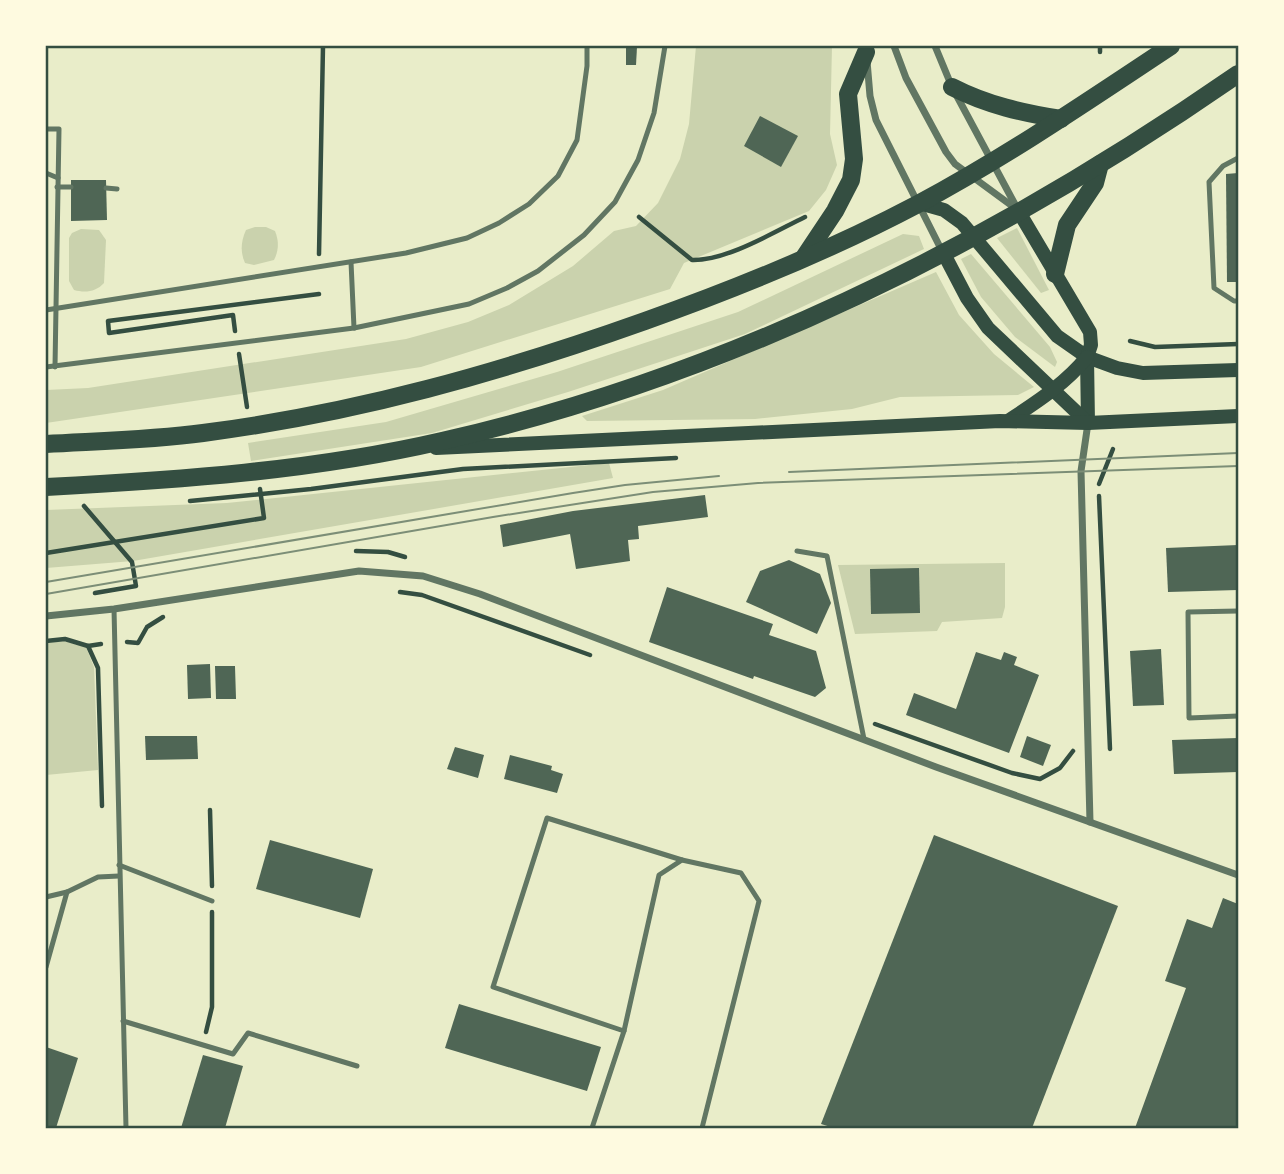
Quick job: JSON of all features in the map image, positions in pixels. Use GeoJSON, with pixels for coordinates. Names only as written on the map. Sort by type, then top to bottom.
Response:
{"type":"FeatureCollection","features":[{"type":"Feature","properties":{"kind":"main road"},"geometry":{"type":"LineString","coordinates":[[46,444],[204,433],[324,413],[424,391],[588,341],[699,302],[803,258],[919,203],[1061,120],[1171,46]]}},
{"type":"Feature","properties":{"kind":"main road"},"geometry":{"type":"LineString","coordinates":[[803,258],[835,211],[851,180],[853,159],[848,94],[866,49]]}},
{"type":"Feature","properties":{"kind":"main road"},"geometry":{"type":"LineString","coordinates":[[46,487],[194,477],[382,453],[494,429],[673,372],[827,310],[944,254],[1100,164],[1238,74]]}},
{"type":"Feature","properties":{"kind":"main road"},"geometry":{"type":"LineString","coordinates":[[952,87],[975,99],[1004,108],[1061,120]]}},
{"type":"Feature","properties":{"kind":"main road"},"geometry":{"type":"LineString","coordinates":[[1055,274],[1067,225],[1095,183],[1100,164]]}},
{"type":"Feature","properties":{"kind":"main road"},"geometry":{"type":"LineString","coordinates":[[919,203],[952,215],[975,236],[1057,335],[1087,356],[1117,368],[1143,373],[1238,370]]}},
{"type":"Feature","properties":{"kind":"main road"},"geometry":{"type":"LineString","coordinates":[[1019,212],[1090,332],[1087,356],[1088,424]]}},
{"type":"Feature","properties":{"kind":"main road"},"geometry":{"type":"LineString","coordinates":[[944,254],[967,299],[988,328],[1088,424]]}},
{"type":"Feature","properties":{"kind":"main road"},"geometry":{"type":"LineString","coordinates":[[1008,421],[1054,391],[1071,377],[1087,356]]}},
{"type":"Feature","properties":{"kind":"main road"},"geometry":{"type":"LineString","coordinates":[[382,453],[570,440],[1008,421],[1088,424],[1238,416]]}},
{"type":"Feature","properties":{"kind":"street"},"geometry":{"type":"LineString","coordinates":[[894,46],[906,78],[946,152],[968,176],[1019,212]]}},
{"type":"Feature","properties":{"kind":"street"},"geometry":{"type":"LineString","coordinates":[[935,46],[952,87],[1019,212]]}},
{"type":"Feature","properties":{"kind":"street"},"geometry":{"type":"LineString","coordinates":[[866,49],[870,96],[876,120],[944,254]]}},
{"type":"Feature","properties":{"kind":"street"},"geometry":{"type":"LineString","coordinates":[[1088,424],[1081,471],[1090,821]]}},
{"type":"Feature","properties":{"kind":"street"},"geometry":{"type":"LineString","coordinates":[[46,616],[114,609],[359,571],[423,576],[480,594],[864,739],[1238,875]]}},
{"type":"Feature","properties":{"kind":"lane"},"geometry":{"type":"LineString","coordinates":[[46,310],[406,253],[467,238],[499,223],[529,204],[558,176],[577,140],[587,66],[587,46]]}},
{"type":"Feature","properties":{"kind":"lane"},"geometry":{"type":"LineString","coordinates":[[46,366],[354,328],[469,304],[507,288],[538,271],[584,235],[615,202],[638,160],[654,113],[663,46]]}},
{"type":"Feature","properties":{"kind":"lane"},"geometry":{"type":"LineString","coordinates":[[46,129],[59,130],[55,366]]}},
{"type":"Feature","properties":{"kind":"lane"},"geometry":{"type":"LineString","coordinates":[[1238,158],[1223,166],[1209,182],[1214,288],[1238,301]]}},
{"type":"Feature","properties":{"kind":"lane"},"geometry":{"type":"LineString","coordinates":[[46,173],[58,178]]}},
{"type":"Feature","properties":{"kind":"lane"},"geometry":{"type":"LineString","coordinates":[[57,187],[71,187]]}},
{"type":"Feature","properties":{"kind":"lane"},"geometry":{"type":"LineString","coordinates":[[106,188],[117,188]]}},
{"type":"Feature","properties":{"kind":"lane"},"geometry":{"type":"LineString","coordinates":[[351,262],[354,328]]}},
{"type":"Feature","properties":{"kind":"lane"},"geometry":{"type":"LineString","coordinates":[[797,551],[827,556],[864,739]]}},
{"type":"Feature","properties":{"kind":"lane"},"geometry":{"type":"LineString","coordinates":[[114,609],[126,1129]]}},
{"type":"Feature","properties":{"kind":"lane"},"geometry":{"type":"LineString","coordinates":[[1238,611],[1188,612],[1189,718],[1238,716]]}},
{"type":"Feature","properties":{"kind":"lane"},"geometry":{"type":"LineString","coordinates":[[624,1031],[493,987],[547,818],[682,860],[741,873],[760,901],[702,1129]]}},
{"type":"Feature","properties":{"kind":"lane"},"geometry":{"type":"LineString","coordinates":[[592,1129],[624,1031],[659,875],[682,860]]}},
{"type":"Feature","properties":{"kind":"lane"},"geometry":{"type":"LineString","coordinates":[[119,865],[212,901]]}},
{"type":"Feature","properties":{"kind":"lane"},"geometry":{"type":"LineString","coordinates":[[46,897],[67,892],[98,877],[119,876]]}},
{"type":"Feature","properties":{"kind":"lane"},"geometry":{"type":"LineString","coordinates":[[46,967],[67,892]]}},
{"type":"Feature","properties":{"kind":"lane"},"geometry":{"type":"LineString","coordinates":[[123,1021],[233,1054],[248,1033],[357,1066]]}},
{"type":"Feature","properties":{"kind":"path"},"geometry":{"type":"LineString","coordinates":[[319,254],[323,46]]}},
{"type":"Feature","properties":{"kind":"path"},"geometry":{"type":"LineString","coordinates":[[1100,46],[1100,52]]}},
{"type":"Feature","properties":{"kind":"path"},"geometry":{"type":"LineString","coordinates":[[639,217],[692,260],[702,260],[738,249],[812,214]]}},
{"type":"Feature","properties":{"kind":"path"},"geometry":{"type":"LineString","coordinates":[[233,315],[110,333],[108,321],[318,294]]}},
{"type":"Feature","properties":{"kind":"path"},"geometry":{"type":"LineString","coordinates":[[1130,341],[1155,347],[1238,344]]}},
{"type":"Feature","properties":{"kind":"path"},"geometry":{"type":"LineString","coordinates":[[1110,749],[1099,480],[1112,449]]}},
{"type":"Feature","properties":{"kind":"path"},"geometry":{"type":"LineString","coordinates":[[463,469],[686,457]]}},
{"type":"Feature","properties":{"kind":"path"},"geometry":{"type":"LineString","coordinates":[[84,506],[132,562],[136,586],[85,595]]}},
{"type":"Feature","properties":{"kind":"path"},"geometry":{"type":"LineString","coordinates":[[46,552],[264,518]]}},
{"type":"Feature","properties":{"kind":"path"},"geometry":{"type":"LineString","coordinates":[[398,592],[422,595],[591,655]]}},
{"type":"Feature","properties":{"kind":"path"},"geometry":{"type":"LineString","coordinates":[[88,646],[115,641],[138,643],[147,627],[163,617]]}},
{"type":"Feature","properties":{"kind":"path"},"geometry":{"type":"LineString","coordinates":[[860,719],[1012,773],[1040,779],[1060,768],[1073,751],[1073,737]]}},
{"type":"Feature","properties":{"kind":"path"},"geometry":{"type":"LineString","coordinates":[[202,1046],[212,1007],[210,810]]}},
{"type":"Feature","properties":{"kind":"green space"},"geometry":{"type":"Polygon","coordinates":[[[696,46],[832,46],[830,134],[837,165],[826,190],[809,211],[684,263],[670,289],[421,367],[46,423],[46,390],[88,388],[406,339],[468,322],[509,305],[573,266],[614,231],[636,226],[658,203],[680,159],[689,124],[696,46]]]}},
{"type":"Feature","properties":{"kind":"green space"},"geometry":{"type":"Polygon","coordinates":[[[266,227],[275,231],[278,246],[274,260],[254,265],[245,263],[243,238],[246,230],[266,227]]]}},
{"type":"Feature","properties":{"kind":"green space"},"geometry":{"type":"Polygon","coordinates":[[[1017,228],[1049,290],[1041,293],[997,238],[1017,228]]]}},
{"type":"Feature","properties":{"kind":"green space"},"geometry":{"type":"Polygon","coordinates":[[[81,229],[99,230],[106,240],[104,283],[94,290],[74,290],[69,281],[69,238],[72,233],[81,229]]]}},
{"type":"Feature","properties":{"kind":"green space"},"geometry":{"type":"Polygon","coordinates":[[[903,234],[919,236],[924,249],[745,334],[432,433],[251,461],[248,443],[386,422],[557,372],[738,312],[903,234]]]}},
{"type":"Feature","properties":{"kind":"green space"},"geometry":{"type":"Polygon","coordinates":[[[971,254],[1050,347],[1057,362],[1055,367],[1015,337],[981,297],[961,259],[971,254]]]}},
{"type":"Feature","properties":{"kind":"green space"},"geometry":{"type":"Polygon","coordinates":[[[936,272],[959,315],[994,354],[1034,387],[1018,395],[900,397],[852,409],[755,419],[587,421],[582,416],[663,390],[936,272]]]}},
{"type":"Feature","properties":{"kind":"green space"},"geometry":{"type":"Polygon","coordinates":[[[609,463],[613,478],[133,561],[46,568],[46,510],[227,503],[609,463]]]}},
{"type":"Feature","properties":{"kind":"green space"},"geometry":{"type":"Polygon","coordinates":[[[1005,563],[1005,607],[1002,618],[942,622],[937,631],[855,634],[838,565],[1005,563]]]}},
{"type":"Feature","properties":{"kind":"green space"},"geometry":{"type":"Polygon","coordinates":[[[64,641],[86,647],[94,667],[98,770],[46,775],[46,643],[64,641]]]}},
{"type":"Feature","properties":{"kind":"building"},"geometry":{"type":"Polygon","coordinates":[[[626,47],[637,47],[636,65],[626,65],[626,47]]]}},
{"type":"Feature","properties":{"kind":"building"},"geometry":{"type":"Polygon","coordinates":[[[760,116],[798,136],[781,167],[744,146],[760,116]]]}},
{"type":"Feature","properties":{"kind":"building"},"geometry":{"type":"Polygon","coordinates":[[[1238,173],[1238,282],[1227,282],[1226,174],[1238,173]]]}},
{"type":"Feature","properties":{"kind":"building"},"geometry":{"type":"Polygon","coordinates":[[[71,180],[106,180],[107,220],[71,221],[71,180]]]}},
{"type":"Feature","properties":{"kind":"building"},"geometry":{"type":"Polygon","coordinates":[[[705,495],[708,517],[638,526],[639,539],[628,540],[630,561],[576,569],[570,534],[503,547],[500,525],[573,511],[705,495]]]}},
{"type":"Feature","properties":{"kind":"building"},"geometry":{"type":"Polygon","coordinates":[[[1238,545],[1238,590],[1168,592],[1166,548],[1238,545]]]}},
{"type":"Feature","properties":{"kind":"building"},"geometry":{"type":"Polygon","coordinates":[[[789,560],[820,574],[831,603],[817,634],[746,602],[760,571],[789,560]]]}},
{"type":"Feature","properties":{"kind":"building"},"geometry":{"type":"Polygon","coordinates":[[[919,568],[920,613],[871,614],[870,569],[919,568]]]}},
{"type":"Feature","properties":{"kind":"building"},"geometry":{"type":"Polygon","coordinates":[[[667,587],[773,624],[769,635],[816,651],[826,688],[815,697],[754,676],[753,679],[649,642],[667,587]]]}},
{"type":"Feature","properties":{"kind":"building"},"geometry":{"type":"Polygon","coordinates":[[[1161,649],[1164,705],[1133,706],[1130,651],[1161,649]]]}},
{"type":"Feature","properties":{"kind":"building"},"geometry":{"type":"Polygon","coordinates":[[[976,652],[1001,660],[1004,652],[1017,657],[1014,665],[1039,675],[1009,753],[906,715],[914,693],[956,709],[976,652]]]}},
{"type":"Feature","properties":{"kind":"building"},"geometry":{"type":"Polygon","coordinates":[[[210,664],[211,698],[188,699],[187,665],[210,664]]]}},
{"type":"Feature","properties":{"kind":"building"},"geometry":{"type":"Polygon","coordinates":[[[215,666],[235,666],[236,699],[216,699],[215,666]]]}},
{"type":"Feature","properties":{"kind":"building"},"geometry":{"type":"Polygon","coordinates":[[[145,736],[197,736],[198,759],[146,760],[145,736]]]}},
{"type":"Feature","properties":{"kind":"building"},"geometry":{"type":"Polygon","coordinates":[[[1027,736],[1051,745],[1043,766],[1020,757],[1027,736]]]}},
{"type":"Feature","properties":{"kind":"building"},"geometry":{"type":"Polygon","coordinates":[[[1238,738],[1238,772],[1174,774],[1172,740],[1238,738]]]}},
{"type":"Feature","properties":{"kind":"building"},"geometry":{"type":"Polygon","coordinates":[[[455,747],[484,755],[478,778],[447,769],[455,747]]]}},
{"type":"Feature","properties":{"kind":"building"},"geometry":{"type":"Polygon","coordinates":[[[510,755],[552,766],[551,770],[563,774],[557,793],[504,779],[510,755]]]}},
{"type":"Feature","properties":{"kind":"building"},"geometry":{"type":"Polygon","coordinates":[[[934,835],[1118,906],[1032,1128],[834,1128],[821,1124],[934,835]]]}},
{"type":"Feature","properties":{"kind":"building"},"geometry":{"type":"Polygon","coordinates":[[[270,840],[373,869],[360,918],[256,889],[270,840]]]}},
{"type":"Feature","properties":{"kind":"building"},"geometry":{"type":"Polygon","coordinates":[[[1223,898],[1238,904],[1238,1128],[1135,1128],[1186,988],[1165,981],[1187,919],[1212,928],[1223,898]]]}},
{"type":"Feature","properties":{"kind":"building"},"geometry":{"type":"Polygon","coordinates":[[[459,1004],[601,1047],[587,1091],[445,1048],[459,1004]]]}},
{"type":"Feature","properties":{"kind":"building"},"geometry":{"type":"Polygon","coordinates":[[[46,1047],[78,1058],[56,1128],[46,1128],[46,1047]]]}},
{"type":"Feature","properties":{"kind":"building"},"geometry":{"type":"Polygon","coordinates":[[[203,1055],[243,1066],[225,1128],[181,1128],[203,1055]]]}},
{"type":"Feature","properties":{"kind":"tram line"},"geometry":{"type":"LineString","coordinates":[[789,472],[1238,453]]}},
{"type":"Feature","properties":{"kind":"tram line"},"geometry":{"type":"LineString","coordinates":[[46,594],[653,492],[758,483],[1238,466]]}},
{"type":"Feature","properties":{"kind":"tram line"},"geometry":{"type":"LineString","coordinates":[[46,582],[573,493],[719,476]]}}]}
